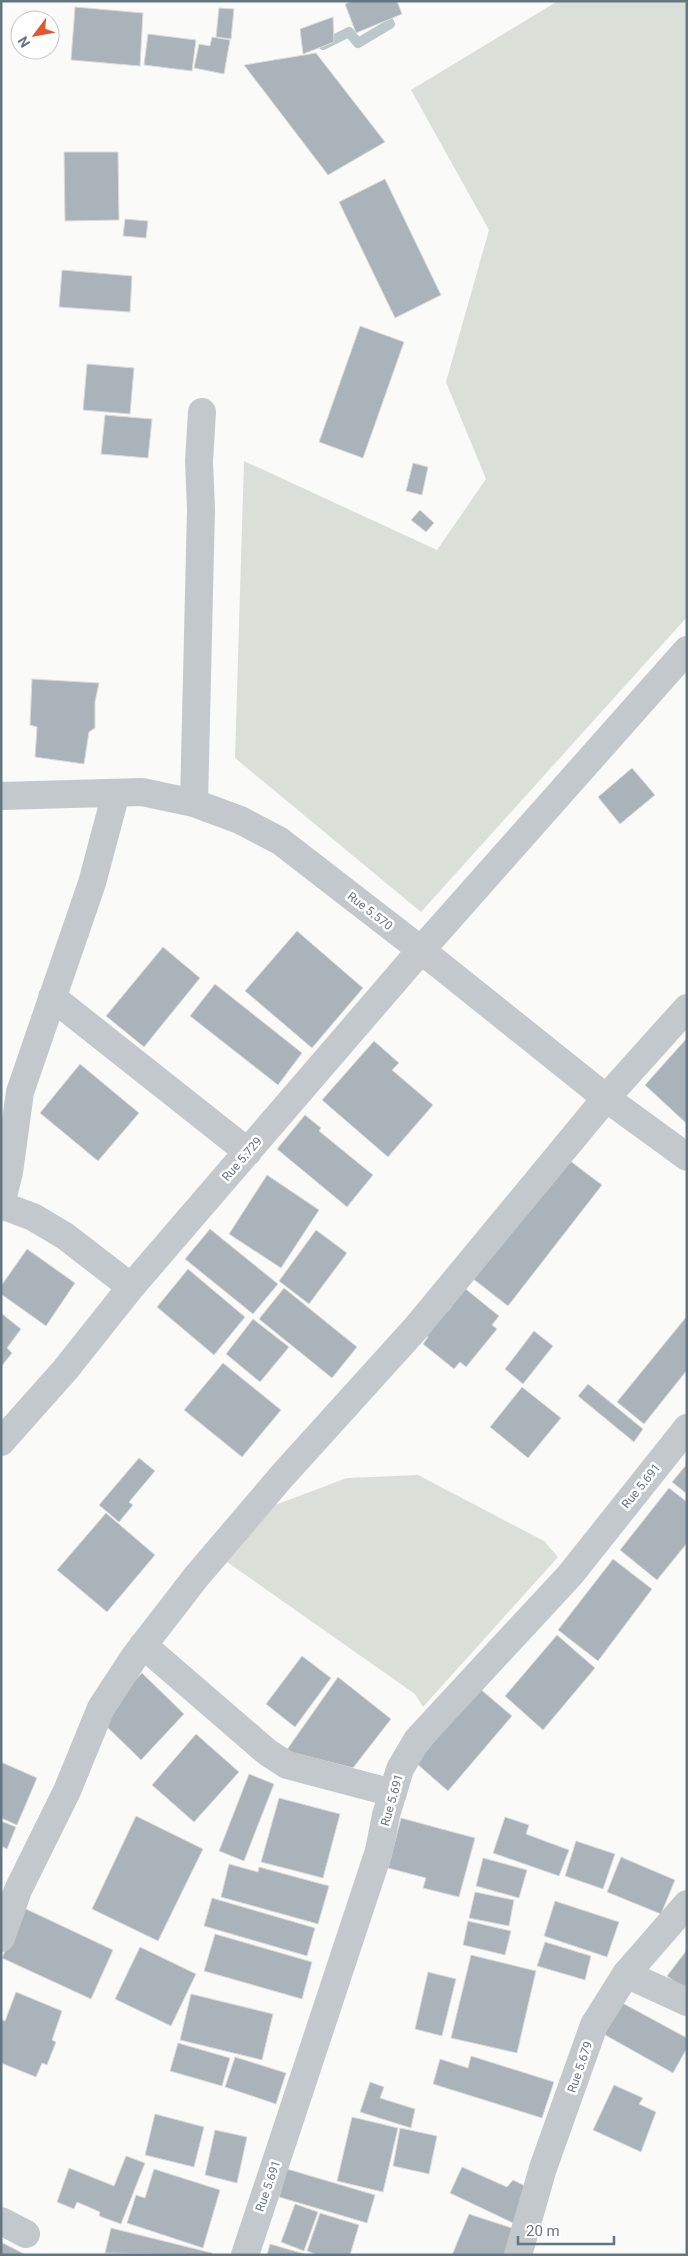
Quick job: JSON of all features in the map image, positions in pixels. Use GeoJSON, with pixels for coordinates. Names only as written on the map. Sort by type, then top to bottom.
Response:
{"type":"FeatureCollection","features":[{"type":"Feature","properties":{"kind":"street"},"geometry":{"type":"LineString","coordinates":[[194,803],[201,509],[199,461],[202,412]]}},
{"type":"Feature","properties":{"kind":"street","name":"Rue 5.729"},"geometry":{"type":"LineString","coordinates":[[1,1442],[65,1370],[131,1287],[421,950],[687,650]]}},
{"type":"Feature","properties":{"kind":"street","name":"Rue 5.570"},"geometry":{"type":"LineString","coordinates":[[1,796],[142,792],[194,803],[240,820],[280,842],[421,950],[606,1098],[687,1157]]}},
{"type":"Feature","properties":{"kind":"street"},"geometry":{"type":"LineString","coordinates":[[116,794],[92,883],[20,1092],[9,1172],[1,1204],[33,1217],[65,1236],[131,1287]]}},
{"type":"Feature","properties":{"kind":"street"},"geometry":{"type":"LineString","coordinates":[[52,997],[248,1152]]}},
{"type":"Feature","properties":{"kind":"street"},"geometry":{"type":"LineString","coordinates":[[1,1938],[18,1890],[67,1792],[101,1708],[143,1645],[196,1577],[282,1476],[416,1328],[606,1098],[687,1008]]}},
{"type":"Feature","properties":{"kind":"street","name":"Rue 5.691"},"geometry":{"type":"LineString","coordinates":[[244,2255],[376,1860],[400,1769],[417,1740],[570,1575],[687,1428]]}},
{"type":"Feature","properties":{"kind":"street"},"geometry":{"type":"LineString","coordinates":[[143,1645],[267,1752],[286,1765],[393,1793]]}},
{"type":"Feature","properties":{"kind":"street","name":"Rue 5.679"},"geometry":{"type":"LineString","coordinates":[[518,2255],[543,2168],[594,2025],[626,1974],[687,1904]]}},
{"type":"Feature","properties":{"kind":"street"},"geometry":{"type":"LineString","coordinates":[[626,1974],[687,2002]]}},
{"type":"Feature","properties":{"kind":"street"},"geometry":{"type":"LineString","coordinates":[[1,2221],[26,2234]]}},
{"type":"Feature","properties":{"kind":"shaded area"},"geometry":{"type":"Polygon","coordinates":[[[558,1],[687,1],[687,617],[421,912],[235,758],[244,461],[437,550],[486,479],[446,382],[489,230],[411,90],[558,1]]]}},
{"type":"Feature","properties":{"kind":"shaded area"},"geometry":{"type":"Polygon","coordinates":[[[418,1475],[544,1541],[558,1557],[423,1707],[415,1694],[227,1562],[275,1505],[347,1478],[418,1475]]]}},
{"type":"Feature","properties":{"kind":"building"},"geometry":{"type":"Polygon","coordinates":[[[352,1],[397,1],[402,14],[356,33],[345,4],[352,1]]]}},
{"type":"Feature","properties":{"kind":"building"},"geometry":{"type":"Polygon","coordinates":[[[75,7],[143,13],[140,66],[71,60],[75,7]]]}},
{"type":"Feature","properties":{"kind":"building"},"geometry":{"type":"Polygon","coordinates":[[[219,8],[234,9],[231,39],[216,37],[219,8]]]}},
{"type":"Feature","properties":{"kind":"building"},"geometry":{"type":"Polygon","coordinates":[[[333,17],[334,42],[303,54],[300,29],[333,17]]]}},
{"type":"Feature","properties":{"kind":"building"},"geometry":{"type":"Polygon","coordinates":[[[148,34],[196,40],[192,71],[144,65],[148,34]]]}},
{"type":"Feature","properties":{"kind":"building"},"geometry":{"type":"Polygon","coordinates":[[[212,37],[230,40],[224,74],[194,68],[199,44],[210,46],[212,37]]]}},
{"type":"Feature","properties":{"kind":"building"},"geometry":{"type":"Polygon","coordinates":[[[316,53],[385,142],[328,175],[244,65],[316,53]]]}},
{"type":"Feature","properties":{"kind":"building"},"geometry":{"type":"Polygon","coordinates":[[[64,152],[118,152],[119,220],[65,221],[64,152]]]}},
{"type":"Feature","properties":{"kind":"building"},"geometry":{"type":"Polygon","coordinates":[[[385,179],[441,295],[395,318],[339,202],[385,179]]]}},
{"type":"Feature","properties":{"kind":"building"},"geometry":{"type":"Polygon","coordinates":[[[125,219],[148,221],[146,238],[123,236],[125,219]]]}},
{"type":"Feature","properties":{"kind":"building"},"geometry":{"type":"Polygon","coordinates":[[[62,270],[132,276],[130,312],[59,307],[62,270]]]}},
{"type":"Feature","properties":{"kind":"building"},"geometry":{"type":"Polygon","coordinates":[[[360,326],[404,342],[363,458],[319,442],[360,326]]]}},
{"type":"Feature","properties":{"kind":"building"},"geometry":{"type":"Polygon","coordinates":[[[87,364],[134,368],[130,414],[83,410],[87,364]]]}},
{"type":"Feature","properties":{"kind":"building"},"geometry":{"type":"Polygon","coordinates":[[[105,415],[152,419],[148,458],[101,454],[105,415]]]}},
{"type":"Feature","properties":{"kind":"building"},"geometry":{"type":"Polygon","coordinates":[[[413,463],[428,467],[422,495],[406,491],[413,463]]]}},
{"type":"Feature","properties":{"kind":"building"},"geometry":{"type":"Polygon","coordinates":[[[420,510],[434,523],[426,532],[411,520],[420,510]]]}},
{"type":"Feature","properties":{"kind":"building"},"geometry":{"type":"Polygon","coordinates":[[[32,679],[99,683],[95,702],[95,728],[89,732],[84,764],[35,757],[37,727],[30,725],[32,679]]]}},
{"type":"Feature","properties":{"kind":"building"},"geometry":{"type":"Polygon","coordinates":[[[632,768],[655,795],[620,824],[598,797],[632,768]]]}},
{"type":"Feature","properties":{"kind":"building"},"geometry":{"type":"Polygon","coordinates":[[[297,931],[363,988],[312,1048],[245,991],[297,931]]]}},
{"type":"Feature","properties":{"kind":"building"},"geometry":{"type":"Polygon","coordinates":[[[163,947],[200,978],[144,1047],[106,1016],[163,947]]]}},
{"type":"Feature","properties":{"kind":"building"},"geometry":{"type":"Polygon","coordinates":[[[215,984],[302,1053],[278,1085],[190,1016],[215,984]]]}},
{"type":"Feature","properties":{"kind":"building"},"geometry":{"type":"Polygon","coordinates":[[[687,1038],[687,1124],[645,1085],[687,1038]]]}},
{"type":"Feature","properties":{"kind":"building"},"geometry":{"type":"Polygon","coordinates":[[[374,1041],[399,1063],[392,1070],[433,1105],[388,1157],[322,1100],[374,1041]]]}},
{"type":"Feature","properties":{"kind":"building"},"geometry":{"type":"Polygon","coordinates":[[[80,1064],[139,1113],[98,1161],[40,1113],[80,1064]]]}},
{"type":"Feature","properties":{"kind":"building"},"geometry":{"type":"Polygon","coordinates":[[[305,1115],[321,1128],[319,1131],[373,1175],[347,1207],[277,1149],[305,1115]]]}},
{"type":"Feature","properties":{"kind":"building"},"geometry":{"type":"Polygon","coordinates":[[[565,1157],[602,1185],[508,1306],[472,1278],[565,1157]]]}},
{"type":"Feature","properties":{"kind":"building"},"geometry":{"type":"Polygon","coordinates":[[[267,1175],[319,1210],[281,1268],[229,1234],[267,1175]]]}},
{"type":"Feature","properties":{"kind":"building"},"geometry":{"type":"Polygon","coordinates":[[[210,1229],[278,1284],[253,1314],[185,1259],[210,1229]]]}},
{"type":"Feature","properties":{"kind":"building"},"geometry":{"type":"Polygon","coordinates":[[[316,1230],[347,1253],[309,1304],[279,1281],[316,1230]]]}},
{"type":"Feature","properties":{"kind":"building"},"geometry":{"type":"Polygon","coordinates":[[[27,1249],[75,1283],[46,1326],[1,1294],[1,1286],[27,1249]]]}},
{"type":"Feature","properties":{"kind":"building"},"geometry":{"type":"Polygon","coordinates":[[[188,1269],[245,1317],[214,1355],[157,1307],[188,1269]]]}},
{"type":"Feature","properties":{"kind":"building"},"geometry":{"type":"Polygon","coordinates":[[[462,1286],[499,1316],[492,1325],[497,1329],[466,1367],[460,1362],[454,1369],[423,1344],[428,1337],[423,1333],[444,1308],[448,1311],[452,1306],[448,1302],[462,1286]]]}},
{"type":"Feature","properties":{"kind":"building"},"geometry":{"type":"Polygon","coordinates":[[[284,1288],[357,1347],[332,1378],[259,1319],[284,1288]]]}},
{"type":"Feature","properties":{"kind":"building"},"geometry":{"type":"Polygon","coordinates":[[[1,1313],[21,1329],[7,1348],[12,1353],[1,1367],[1,1313]]]}},
{"type":"Feature","properties":{"kind":"building"},"geometry":{"type":"Polygon","coordinates":[[[687,1316],[687,1370],[644,1424],[617,1402],[687,1316]]]}},
{"type":"Feature","properties":{"kind":"building"},"geometry":{"type":"Polygon","coordinates":[[[253,1319],[289,1347],[260,1382],[226,1354],[253,1319]]]}},
{"type":"Feature","properties":{"kind":"building"},"geometry":{"type":"Polygon","coordinates":[[[534,1331],[553,1346],[523,1384],[505,1369],[534,1331]]]}},
{"type":"Feature","properties":{"kind":"building"},"geometry":{"type":"Polygon","coordinates":[[[223,1363],[281,1410],[242,1457],[184,1410],[223,1363]]]}},
{"type":"Feature","properties":{"kind":"building"},"geometry":{"type":"Polygon","coordinates":[[[588,1384],[643,1429],[634,1442],[578,1396],[588,1384]]]}},
{"type":"Feature","properties":{"kind":"building"},"geometry":{"type":"Polygon","coordinates":[[[522,1387],[561,1418],[528,1458],[490,1427],[522,1387]]]}},
{"type":"Feature","properties":{"kind":"building"},"geometry":{"type":"Polygon","coordinates":[[[139,1458],[155,1471],[129,1502],[133,1505],[119,1522],[99,1505],[139,1458]]]}},
{"type":"Feature","properties":{"kind":"building"},"geometry":{"type":"Polygon","coordinates":[[[687,1464],[687,1494],[672,1482],[687,1464]]]}},
{"type":"Feature","properties":{"kind":"building"},"geometry":{"type":"Polygon","coordinates":[[[669,1488],[687,1502],[687,1543],[657,1580],[620,1550],[669,1488]]]}},
{"type":"Feature","properties":{"kind":"building"},"geometry":{"type":"Polygon","coordinates":[[[106,1513],[155,1555],[107,1612],[57,1570],[106,1513]]]}},
{"type":"Feature","properties":{"kind":"building"},"geometry":{"type":"Polygon","coordinates":[[[613,1559],[652,1589],[598,1661],[558,1630],[613,1559]]]}},
{"type":"Feature","properties":{"kind":"building"},"geometry":{"type":"Polygon","coordinates":[[[557,1635],[595,1668],[543,1730],[505,1696],[557,1635]]]}},
{"type":"Feature","properties":{"kind":"building"},"geometry":{"type":"Polygon","coordinates":[[[302,1656],[331,1678],[295,1727],[266,1704],[302,1656]]]}},
{"type":"Feature","properties":{"kind":"building"},"geometry":{"type":"Polygon","coordinates":[[[142,1673],[184,1714],[141,1760],[98,1718],[142,1673]]]}},
{"type":"Feature","properties":{"kind":"building"},"geometry":{"type":"Polygon","coordinates":[[[338,1677],[391,1719],[353,1768],[286,1751],[338,1677]]]}},
{"type":"Feature","properties":{"kind":"building"},"geometry":{"type":"Polygon","coordinates":[[[479,1688],[512,1716],[448,1791],[416,1763],[479,1688]]]}},
{"type":"Feature","properties":{"kind":"building"},"geometry":{"type":"Polygon","coordinates":[[[196,1734],[239,1772],[194,1822],[152,1785],[196,1734]]]}},
{"type":"Feature","properties":{"kind":"building"},"geometry":{"type":"Polygon","coordinates":[[[1,1762],[37,1778],[17,1825],[1,1818],[1,1762]]]}},
{"type":"Feature","properties":{"kind":"building"},"geometry":{"type":"Polygon","coordinates":[[[249,1774],[274,1784],[244,1861],[219,1851],[249,1774]]]}},
{"type":"Feature","properties":{"kind":"building"},"geometry":{"type":"Polygon","coordinates":[[[279,1798],[340,1814],[323,1878],[261,1862],[279,1798]]]}},
{"type":"Feature","properties":{"kind":"building"},"geometry":{"type":"Polygon","coordinates":[[[136,1816],[203,1849],[158,1941],[92,1909],[136,1816]]]}},
{"type":"Feature","properties":{"kind":"building"},"geometry":{"type":"Polygon","coordinates":[[[505,1817],[529,1825],[526,1834],[569,1850],[559,1876],[493,1853],[505,1817]]]}},
{"type":"Feature","properties":{"kind":"building"},"geometry":{"type":"Polygon","coordinates":[[[401,1818],[475,1838],[459,1897],[423,1888],[426,1878],[388,1868],[401,1818]]]}},
{"type":"Feature","properties":{"kind":"building"},"geometry":{"type":"Polygon","coordinates":[[[1,1821],[16,1827],[7,1849],[1,1846],[1,1821]]]}},
{"type":"Feature","properties":{"kind":"building"},"geometry":{"type":"Polygon","coordinates":[[[576,1841],[615,1854],[603,1889],[565,1876],[576,1841]]]}},
{"type":"Feature","properties":{"kind":"building"},"geometry":{"type":"Polygon","coordinates":[[[621,1857],[675,1880],[661,1914],[607,1892],[621,1857]]]}},
{"type":"Feature","properties":{"kind":"building"},"geometry":{"type":"Polygon","coordinates":[[[483,1858],[527,1870],[519,1898],[476,1886],[483,1858]]]}},
{"type":"Feature","properties":{"kind":"building"},"geometry":{"type":"Polygon","coordinates":[[[229,1864],[258,1872],[259,1867],[329,1886],[318,1924],[221,1897],[229,1864]]]}},
{"type":"Feature","properties":{"kind":"building"},"geometry":{"type":"Polygon","coordinates":[[[475,1892],[514,1900],[509,1926],[469,1918],[475,1892]]]}},
{"type":"Feature","properties":{"kind":"building"},"geometry":{"type":"Polygon","coordinates":[[[212,1898],[315,1928],[307,1956],[204,1926],[212,1898]]]}},
{"type":"Feature","properties":{"kind":"building"},"geometry":{"type":"Polygon","coordinates":[[[555,1901],[619,1922],[607,1957],[544,1936],[555,1901]]]}},
{"type":"Feature","properties":{"kind":"building"},"geometry":{"type":"Polygon","coordinates":[[[24,1908],[113,1950],[91,1999],[2,1958],[24,1908]]]}},
{"type":"Feature","properties":{"kind":"building"},"geometry":{"type":"Polygon","coordinates":[[[468,1921],[511,1931],[505,1955],[463,1945],[468,1921]]]}},
{"type":"Feature","properties":{"kind":"building"},"geometry":{"type":"Polygon","coordinates":[[[215,1934],[312,1962],[302,1999],[204,1971],[215,1934]]]}},
{"type":"Feature","properties":{"kind":"building"},"geometry":{"type":"Polygon","coordinates":[[[545,1942],[591,1956],[585,1980],[537,1966],[545,1942]]]}},
{"type":"Feature","properties":{"kind":"building"},"geometry":{"type":"Polygon","coordinates":[[[140,1947],[196,1974],[171,2026],[115,1999],[140,1947]]]}},
{"type":"Feature","properties":{"kind":"building"},"geometry":{"type":"Polygon","coordinates":[[[687,1951],[687,1991],[667,1976],[687,1951]]]}},
{"type":"Feature","properties":{"kind":"building"},"geometry":{"type":"Polygon","coordinates":[[[471,1955],[536,1971],[517,2053],[451,2038],[471,1955]]]}},
{"type":"Feature","properties":{"kind":"building"},"geometry":{"type":"Polygon","coordinates":[[[428,1972],[456,1979],[442,2036],[415,2029],[428,1972]]]}},
{"type":"Feature","properties":{"kind":"building"},"geometry":{"type":"Polygon","coordinates":[[[16,1992],[62,2011],[52,2040],[56,2042],[47,2065],[42,2063],[36,2077],[1,2063],[1,2019],[5,2021],[16,1992]]]}},
{"type":"Feature","properties":{"kind":"building"},"geometry":{"type":"Polygon","coordinates":[[[191,1994],[273,2014],[262,2060],[180,2040],[191,1994]]]}},
{"type":"Feature","properties":{"kind":"building"},"geometry":{"type":"Polygon","coordinates":[[[615,1999],[687,2038],[687,2048],[673,2073],[598,2031],[615,1999]]]}},
{"type":"Feature","properties":{"kind":"building"},"geometry":{"type":"Polygon","coordinates":[[[178,2043],[230,2058],[222,2086],[170,2071],[178,2043]]]}},
{"type":"Feature","properties":{"kind":"building"},"geometry":{"type":"Polygon","coordinates":[[[471,2056],[554,2082],[542,2118],[433,2084],[440,2059],[468,2068],[471,2056]]]}},
{"type":"Feature","properties":{"kind":"building"},"geometry":{"type":"Polygon","coordinates":[[[235,2057],[286,2073],[276,2104],[225,2087],[235,2057]]]}},
{"type":"Feature","properties":{"kind":"building"},"geometry":{"type":"Polygon","coordinates":[[[370,2082],[384,2087],[380,2098],[415,2109],[411,2128],[360,2112],[370,2082]]]}},
{"type":"Feature","properties":{"kind":"building"},"geometry":{"type":"Polygon","coordinates":[[[614,2085],[643,2098],[639,2104],[656,2112],[641,2152],[593,2130],[614,2085]]]}},
{"type":"Feature","properties":{"kind":"building"},"geometry":{"type":"Polygon","coordinates":[[[155,2114],[204,2127],[194,2167],[145,2155],[155,2114]]]}},
{"type":"Feature","properties":{"kind":"building"},"geometry":{"type":"Polygon","coordinates":[[[352,2117],[398,2128],[383,2192],[337,2181],[352,2117]]]}},
{"type":"Feature","properties":{"kind":"building"},"geometry":{"type":"Polygon","coordinates":[[[400,2128],[437,2136],[429,2174],[393,2166],[400,2128]]]}},
{"type":"Feature","properties":{"kind":"building"},"geometry":{"type":"Polygon","coordinates":[[[215,2130],[247,2137],[237,2183],[205,2175],[215,2130]]]}},
{"type":"Feature","properties":{"kind":"building"},"geometry":{"type":"Polygon","coordinates":[[[126,2156],[145,2163],[121,2224],[99,2216],[100,2212],[77,2202],[74,2209],[57,2202],[69,2168],[114,2186],[126,2156]]]}},
{"type":"Feature","properties":{"kind":"building"},"geometry":{"type":"Polygon","coordinates":[[[462,2167],[507,2187],[513,2180],[531,2189],[513,2223],[450,2193],[462,2167]]]}},
{"type":"Feature","properties":{"kind":"building"},"geometry":{"type":"Polygon","coordinates":[[[154,2169],[220,2190],[203,2248],[127,2223],[136,2195],[145,2198],[154,2169]]]}},
{"type":"Feature","properties":{"kind":"building"},"geometry":{"type":"Polygon","coordinates":[[[287,2169],[375,2195],[367,2223],[279,2197],[287,2169]]]}},
{"type":"Feature","properties":{"kind":"building"},"geometry":{"type":"Polygon","coordinates":[[[295,2204],[318,2212],[304,2251],[281,2242],[295,2204]]]}},
{"type":"Feature","properties":{"kind":"building"},"geometry":{"type":"Polygon","coordinates":[[[320,2213],[359,2225],[350,2255],[318,2255],[307,2251],[320,2213]]]}},
{"type":"Feature","properties":{"kind":"building"},"geometry":{"type":"Polygon","coordinates":[[[469,2214],[521,2231],[513,2255],[452,2255],[469,2214]]]}},
{"type":"Feature","properties":{"kind":"building"},"geometry":{"type":"Polygon","coordinates":[[[111,2228],[212,2253],[212,2255],[105,2253],[111,2228]]]}},
{"type":"Feature","properties":{"kind":"building"},"geometry":{"type":"Polygon","coordinates":[[[1,2242],[26,2255],[1,2255],[1,2242]]]}},
{"type":"Feature","properties":{"kind":"building"},"geometry":{"type":"Polygon","coordinates":[[[270,2244],[308,2255],[267,2255],[270,2244]]]}},
{"type":"Feature","properties":{"kind":"waterway"},"geometry":{"type":"LineString","coordinates":[[323,45],[349,32],[358,43],[390,24],[382,9]]}}]}
